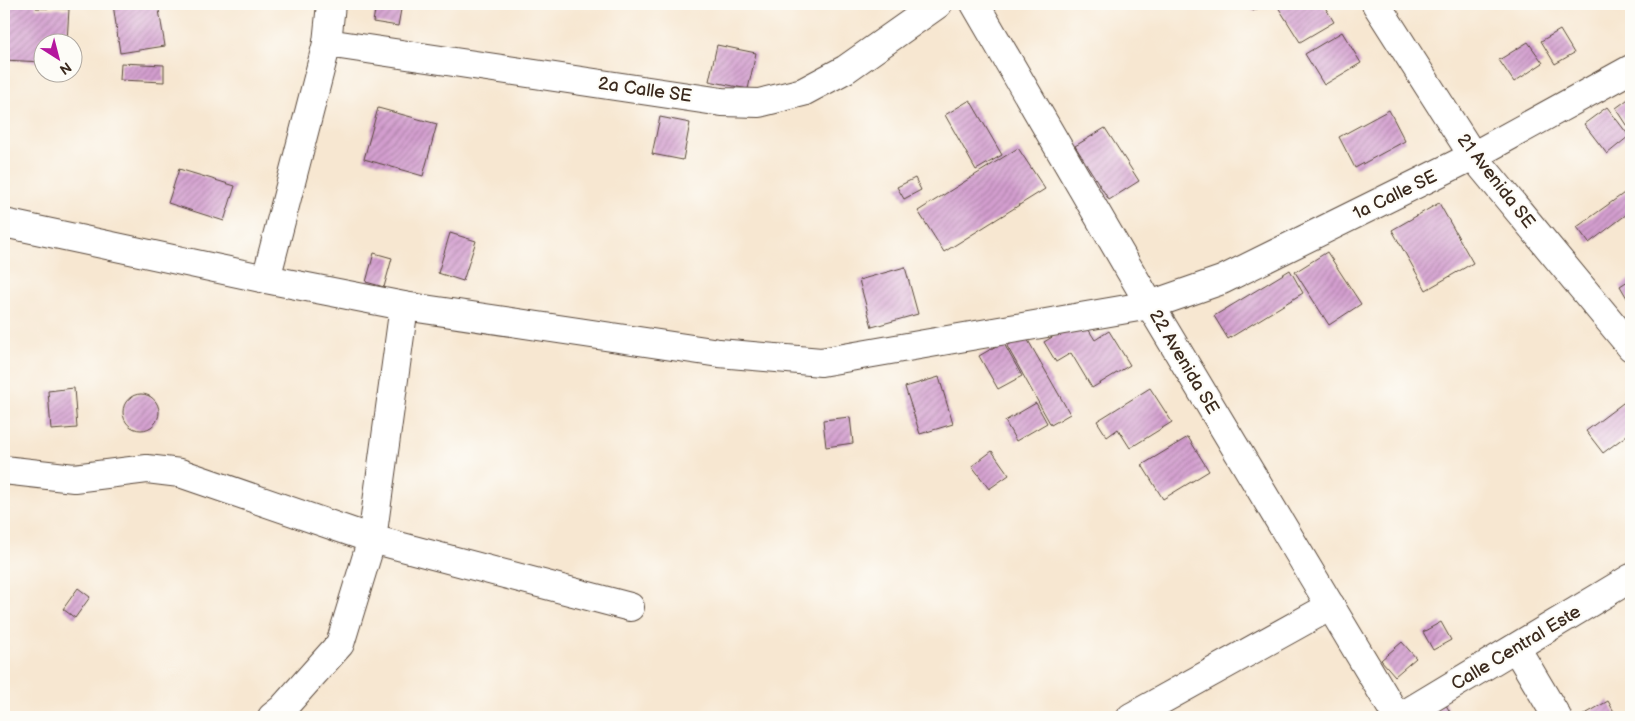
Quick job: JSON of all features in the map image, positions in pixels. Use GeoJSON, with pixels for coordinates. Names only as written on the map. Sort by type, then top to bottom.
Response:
{"type":"FeatureCollection","features":[{"type":"Feature","properties":{"kind":"street"},"geometry":{"type":"LineString","coordinates":[[266,279],[328,43],[331,4]]}},
{"type":"Feature","properties":{"kind":"street","name":"2a Calle SE"},"geometry":{"type":"LineString","coordinates":[[328,43],[722,102],[759,103],[803,92],[846,70],[938,4]]}},
{"type":"Feature","properties":{"kind":"street","name":"22 Avenida SE"},"geometry":{"type":"LineString","coordinates":[[975,4],[1150,305],[1399,717]]}},
{"type":"Feature","properties":{"kind":"street","name":"21 Avenida SE"},"geometry":{"type":"LineString","coordinates":[[1376,4],[1473,156],[1631,347]]}},
{"type":"Feature","properties":{"kind":"street","name":"1a Calle SE"},"geometry":{"type":"LineString","coordinates":[[4,223],[266,279],[404,306],[719,353],[821,362],[1150,305],[1222,280],[1473,156],[1631,69]]}},
{"type":"Feature","properties":{"kind":"street"},"geometry":{"type":"LineString","coordinates":[[272,717],[282,709],[340,644],[372,539],[404,306]]}},
{"type":"Feature","properties":{"kind":"street"},"geometry":{"type":"LineString","coordinates":[[4,470],[74,478],[147,469],[180,473],[372,539],[630,607]]}},
{"type":"Feature","properties":{"kind":"street","name":"Calle Central Este"},"geometry":{"type":"LineString","coordinates":[[1399,717],[1631,578]]}},
{"type":"Feature","properties":{"kind":"street"},"geometry":{"type":"LineString","coordinates":[[1131,717],[1331,606]]}},
{"type":"Feature","properties":{"kind":"street"},"geometry":{"type":"LineString","coordinates":[[1516,648],[1557,717]]}},
{"type":"Feature","properties":{"kind":"building"},"geometry":{"type":"Polygon","coordinates":[[[11,4],[36,4],[36,8],[69,9],[68,32],[32,32],[32,61],[4,60],[4,7],[11,7],[11,4]]]}},
{"type":"Feature","properties":{"kind":"building"},"geometry":{"type":"Polygon","coordinates":[[[113,4],[158,4],[165,46],[120,53],[113,4]]]}},
{"type":"Feature","properties":{"kind":"building"},"geometry":{"type":"Polygon","coordinates":[[[376,4],[402,4],[398,26],[373,22],[376,4]]]}},
{"type":"Feature","properties":{"kind":"building"},"geometry":{"type":"Polygon","coordinates":[[[1249,4],[1266,4],[1253,11],[1249,4]]]}},
{"type":"Feature","properties":{"kind":"building"},"geometry":{"type":"Polygon","coordinates":[[[1284,4],[1323,4],[1334,22],[1300,42],[1278,7],[1284,4]]]}},
{"type":"Feature","properties":{"kind":"building"},"geometry":{"type":"Polygon","coordinates":[[[1560,30],[1574,53],[1555,64],[1541,41],[1560,30]]]}},
{"type":"Feature","properties":{"kind":"building"},"geometry":{"type":"Polygon","coordinates":[[[1342,32],[1361,63],[1324,85],[1305,54],[1342,32]]]}},
{"type":"Feature","properties":{"kind":"building"},"geometry":{"type":"Polygon","coordinates":[[[1528,42],[1543,63],[1514,82],[1499,60],[1528,42]]]}},
{"type":"Feature","properties":{"kind":"building"},"geometry":{"type":"Polygon","coordinates":[[[717,45],[756,53],[748,89],[709,81],[717,45]]]}},
{"type":"Feature","properties":{"kind":"building"},"geometry":{"type":"Polygon","coordinates":[[[121,63],[164,65],[164,82],[120,80],[121,63]]]}},
{"type":"Feature","properties":{"kind":"building"},"geometry":{"type":"Polygon","coordinates":[[[1631,97],[1631,131],[1616,108],[1631,97]]]}},
{"type":"Feature","properties":{"kind":"building"},"geometry":{"type":"Polygon","coordinates":[[[970,100],[1002,155],[976,170],[945,115],[970,100]]]}},
{"type":"Feature","properties":{"kind":"building"},"geometry":{"type":"Polygon","coordinates":[[[1607,107],[1629,136],[1607,154],[1584,124],[1607,107]]]}},
{"type":"Feature","properties":{"kind":"building"},"geometry":{"type":"Polygon","coordinates":[[[378,108],[437,124],[423,176],[364,159],[378,108]]]}},
{"type":"Feature","properties":{"kind":"building"},"geometry":{"type":"Polygon","coordinates":[[[1389,110],[1405,141],[1355,168],[1339,137],[1389,110]]]}},
{"type":"Feature","properties":{"kind":"building"},"geometry":{"type":"Polygon","coordinates":[[[660,117],[690,123],[683,160],[652,154],[660,117]]]}},
{"type":"Feature","properties":{"kind":"building"},"geometry":{"type":"Polygon","coordinates":[[[1105,128],[1139,181],[1109,200],[1075,146],[1105,128]]]}},
{"type":"Feature","properties":{"kind":"building"},"geometry":{"type":"Polygon","coordinates":[[[1018,148],[1045,189],[944,252],[918,211],[1018,148]]]}},
{"type":"Feature","properties":{"kind":"building"},"geometry":{"type":"Polygon","coordinates":[[[179,169],[235,186],[224,221],[168,203],[179,169]]]}},
{"type":"Feature","properties":{"kind":"building"},"geometry":{"type":"Polygon","coordinates":[[[915,178],[921,190],[904,199],[897,187],[915,178]]]}},
{"type":"Feature","properties":{"kind":"building"},"geometry":{"type":"Polygon","coordinates":[[[1627,191],[1631,198],[1631,211],[1589,243],[1577,227],[1627,191]]]}},
{"type":"Feature","properties":{"kind":"building"},"geometry":{"type":"Polygon","coordinates":[[[1439,203],[1473,263],[1426,290],[1392,230],[1439,203]]]}},
{"type":"Feature","properties":{"kind":"building"},"geometry":{"type":"Polygon","coordinates":[[[450,233],[476,241],[463,281],[438,273],[450,233]]]}},
{"type":"Feature","properties":{"kind":"building"},"geometry":{"type":"Polygon","coordinates":[[[1327,252],[1361,304],[1329,325],[1295,272],[1327,252]]]}},
{"type":"Feature","properties":{"kind":"building"},"geometry":{"type":"Polygon","coordinates":[[[374,253],[392,258],[384,287],[366,282],[374,253]]]}},
{"type":"Feature","properties":{"kind":"building"},"geometry":{"type":"Polygon","coordinates":[[[905,267],[918,314],[872,327],[859,280],[905,267]]]}},
{"type":"Feature","properties":{"kind":"building"},"geometry":{"type":"Polygon","coordinates":[[[1290,270],[1303,293],[1228,339],[1214,316],[1290,270]]]}},
{"type":"Feature","properties":{"kind":"building"},"geometry":{"type":"Polygon","coordinates":[[[1631,279],[1631,305],[1620,286],[1631,279]]]}},
{"type":"Feature","properties":{"kind":"building"},"geometry":{"type":"Polygon","coordinates":[[[1082,319],[1095,340],[1109,331],[1130,365],[1092,388],[1071,353],[1056,362],[1044,342],[1082,319]]]}},
{"type":"Feature","properties":{"kind":"building"},"geometry":{"type":"Polygon","coordinates":[[[1025,335],[1070,414],[1051,425],[1007,346],[1025,335]]]}},
{"type":"Feature","properties":{"kind":"building"},"geometry":{"type":"Polygon","coordinates":[[[1003,342],[1022,376],[998,389],[979,356],[1003,342]]]}},
{"type":"Feature","properties":{"kind":"building"},"geometry":{"type":"Polygon","coordinates":[[[939,377],[953,424],[920,434],[905,387],[939,377]]]}},
{"type":"Feature","properties":{"kind":"building"},"geometry":{"type":"Polygon","coordinates":[[[74,388],[77,428],[51,430],[48,391],[74,388]]]}},
{"type":"Feature","properties":{"kind":"building"},"geometry":{"type":"Polygon","coordinates":[[[1150,388],[1172,422],[1130,448],[1118,429],[1107,437],[1097,421],[1150,388]]]}},
{"type":"Feature","properties":{"kind":"building"},"geometry":{"type":"Polygon","coordinates":[[[141,394],[148,395],[154,399],[158,405],[158,419],[154,425],[148,429],[141,430],[134,429],[128,425],[124,419],[123,412],[124,405],[128,399],[134,395],[141,394]]]}},
{"type":"Feature","properties":{"kind":"building"},"geometry":{"type":"Polygon","coordinates":[[[1631,397],[1631,432],[1603,453],[1586,431],[1631,397]]]}},
{"type":"Feature","properties":{"kind":"building"},"geometry":{"type":"Polygon","coordinates":[[[1036,403],[1047,423],[1016,441],[1005,421],[1036,403]]]}},
{"type":"Feature","properties":{"kind":"building"},"geometry":{"type":"Polygon","coordinates":[[[850,417],[853,443],[826,447],[823,420],[850,417]]]}},
{"type":"Feature","properties":{"kind":"building"},"geometry":{"type":"Polygon","coordinates":[[[1188,437],[1209,471],[1163,499],[1142,465],[1188,437]]]}},
{"type":"Feature","properties":{"kind":"building"},"geometry":{"type":"Polygon","coordinates":[[[992,451],[1009,475],[989,489],[972,466],[992,451]]]}},
{"type":"Feature","properties":{"kind":"building"},"geometry":{"type":"Polygon","coordinates":[[[78,588],[90,597],[75,618],[63,609],[78,588]]]}},
{"type":"Feature","properties":{"kind":"building"},"geometry":{"type":"Polygon","coordinates":[[[1441,622],[1451,640],[1433,650],[1423,632],[1441,622]]]}},
{"type":"Feature","properties":{"kind":"building"},"geometry":{"type":"Polygon","coordinates":[[[1402,642],[1416,658],[1395,676],[1381,660],[1402,642]]]}},
{"type":"Feature","properties":{"kind":"building"},"geometry":{"type":"Polygon","coordinates":[[[1443,700],[1453,717],[1414,717],[1443,700]]]}},
{"type":"Feature","properties":{"kind":"building"},"geometry":{"type":"Polygon","coordinates":[[[1608,701],[1617,717],[1580,717],[1608,701]]]}}]}
